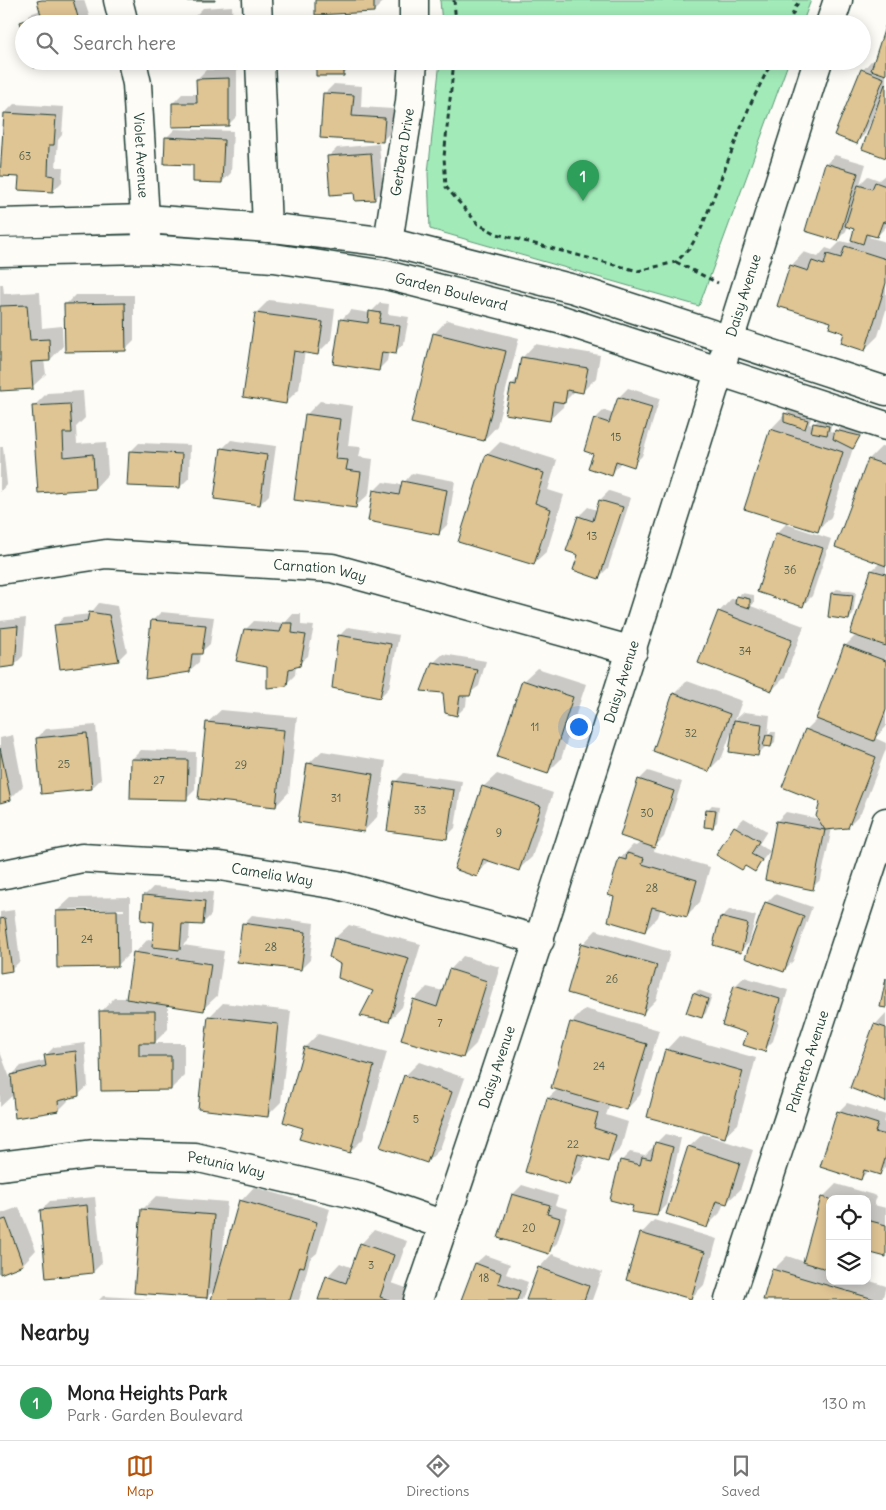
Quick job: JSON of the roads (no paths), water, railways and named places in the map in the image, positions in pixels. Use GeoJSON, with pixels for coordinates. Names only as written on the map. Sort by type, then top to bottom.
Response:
{"type":"FeatureCollection","features":[{"type":"Feature","properties":{"kind":"street"},"geometry":{"type":"LineString","coordinates":[[118,0],[122,15]]}},
{"type":"Feature","properties":{"kind":"street"},"geometry":{"type":"LineString","coordinates":[[257,0],[258,15]]}},
{"type":"Feature","properties":{"kind":"street"},"geometry":{"type":"LineString","coordinates":[[414,0],[414,15]]}},
{"type":"Feature","properties":{"kind":"street"},"geometry":{"type":"LineString","coordinates":[[833,15],[838,0]]}},
{"type":"Feature","properties":{"kind":"street","name":"Violet Avenue"},"geometry":{"type":"LineString","coordinates":[[134,70],[137,84],[146,219],[146,249]]}},
{"type":"Feature","properties":{"kind":"street"},"geometry":{"type":"LineString","coordinates":[[260,70],[267,228]]}},
{"type":"Feature","properties":{"kind":"street","name":"Gerbera Drive"},"geometry":{"type":"LineString","coordinates":[[388,242],[410,102],[412,70]]}},
{"type":"Feature","properties":{"kind":"street","name":"Daisy Avenue"},"geometry":{"type":"LineString","coordinates":[[418,1300],[540,940],[633,651],[743,295],[815,70]]}},
{"type":"Feature","properties":{"kind":"street"},"geometry":{"type":"LineString","coordinates":[[0,223],[146,219],[267,228],[388,242],[574,289],[886,391]]}},
{"type":"Feature","properties":{"kind":"street","name":"Garden Boulevard"},"geometry":{"type":"LineString","coordinates":[[0,252],[146,249],[274,258],[386,275],[562,320],[720,370],[886,426]]}},
{"type":"Feature","properties":{"kind":"street","name":"Carnation Way"},"geometry":{"type":"LineString","coordinates":[[0,570],[106,554],[332,568],[633,651]]}},
{"type":"Feature","properties":{"kind":"street","name":"Palmetto Avenue"},"geometry":{"type":"LineString","coordinates":[[729,1300],[886,822]]}},
{"type":"Feature","properties":{"kind":"street","name":"Camelia Way"},"geometry":{"type":"LineString","coordinates":[[0,875],[82,858],[220,866],[338,885],[540,940]]}},
{"type":"Feature","properties":{"kind":"street","name":"Petunia Way"},"geometry":{"type":"LineString","coordinates":[[0,1166],[95,1154],[195,1157],[358,1195],[444,1225]]}},
{"type":"Feature","properties":{"kind":"place","name":"Mona Heights Park"},"geometry":{"type":"Point","coordinates":[583,201]}}]}
